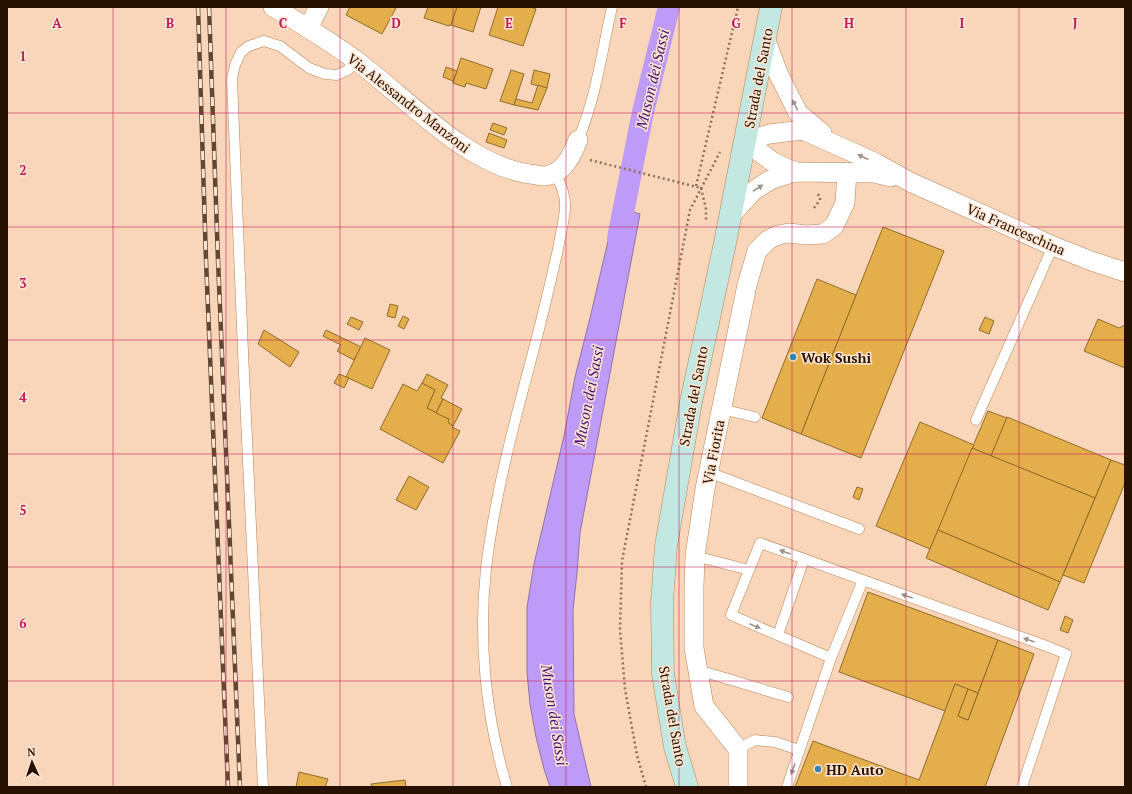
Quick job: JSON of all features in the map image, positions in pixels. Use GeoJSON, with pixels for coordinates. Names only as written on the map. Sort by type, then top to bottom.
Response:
{"type":"FeatureCollection","features":[{"type":"Feature","properties":{"kind":"main road","name":"Strada del Santo"},"geometry":{"type":"LineString","coordinates":[[687,787],[675,747],[663,674],[662,595],[666,546],[691,402],[746,142],[771,7]]}},
{"type":"Feature","properties":{"kind":"street","name":"Via Alessandro Manzoni"},"geometry":{"type":"LineString","coordinates":[[273,7],[308,28],[354,59],[447,134],[472,152],[498,165],[520,172],[544,176],[555,173]]}},
{"type":"Feature","properties":{"kind":"street"},"geometry":{"type":"LineString","coordinates":[[308,28],[319,7]]}},
{"type":"Feature","properties":{"kind":"street","name":"Via Franceschina"},"geometry":{"type":"LineString","coordinates":[[765,38],[778,73],[798,113],[832,142]]}},
{"type":"Feature","properties":{"kind":"street","name":"Via Franceschina"},"geometry":{"type":"LineString","coordinates":[[746,142],[769,134],[803,130],[876,163],[910,182],[1053,246],[1125,272]]}},
{"type":"Feature","properties":{"kind":"street"},"geometry":{"type":"LineString","coordinates":[[555,173],[563,167],[572,154],[578,140]]}},
{"type":"Feature","properties":{"kind":"street","name":"Via Franceschina"},"geometry":{"type":"LineString","coordinates":[[746,142],[773,162],[795,172]]}},
{"type":"Feature","properties":{"kind":"street","name":"Via Franceschina"},"geometry":{"type":"LineString","coordinates":[[731,215],[753,191],[770,180],[795,172],[874,173],[910,182]]}},
{"type":"Feature","properties":{"kind":"street","name":"Via Fiorita"},"geometry":{"type":"LineString","coordinates":[[738,750],[704,706],[694,648],[695,556],[708,472],[751,266],[757,251],[768,240],[778,235],[789,233],[806,235],[822,234],[834,226],[845,204],[847,172]]}},
{"type":"Feature","properties":{"kind":"street"},"geometry":{"type":"LineString","coordinates":[[738,750],[738,787]]}},
{"type":"Feature","properties":{"kind":"lane"},"geometry":{"type":"LineString","coordinates":[[578,140],[586,122],[592,99],[612,7]]}},
{"type":"Feature","properties":{"kind":"lane"},"geometry":{"type":"LineString","coordinates":[[263,787],[232,79],[235,65],[242,52],[249,46],[264,41],[280,46],[309,68],[325,74],[337,75],[348,70],[354,59]]}},
{"type":"Feature","properties":{"kind":"lane"},"geometry":{"type":"LineString","coordinates":[[507,787],[493,732],[483,648],[486,569],[503,473],[551,284],[565,208],[563,188],[555,173]]}},
{"type":"Feature","properties":{"kind":"lane"},"geometry":{"type":"LineString","coordinates":[[976,420],[1053,246]]}},
{"type":"Feature","properties":{"kind":"lane"},"geometry":{"type":"LineString","coordinates":[[721,409],[755,417]]}},
{"type":"Feature","properties":{"kind":"lane"},"geometry":{"type":"LineString","coordinates":[[708,472],[859,529]]}},
{"type":"Feature","properties":{"kind":"lane"},"geometry":{"type":"LineString","coordinates":[[831,658],[731,615],[760,543],[1066,654],[1022,787]]}},
{"type":"Feature","properties":{"kind":"lane"},"geometry":{"type":"LineString","coordinates":[[695,556],[749,570]]}},
{"type":"Feature","properties":{"kind":"lane"},"geometry":{"type":"LineString","coordinates":[[778,635],[804,559]]}},
{"type":"Feature","properties":{"kind":"lane"},"geometry":{"type":"LineString","coordinates":[[787,787],[831,658],[862,580]]}},
{"type":"Feature","properties":{"kind":"lane"},"geometry":{"type":"LineString","coordinates":[[698,670],[788,697]]}},
{"type":"Feature","properties":{"kind":"lane"},"geometry":{"type":"LineString","coordinates":[[738,750],[755,740],[775,742],[799,750]]}},
{"type":"Feature","properties":{"kind":"path"},"geometry":{"type":"LineString","coordinates":[[696,186],[738,7]]}},
{"type":"Feature","properties":{"kind":"path"},"geometry":{"type":"LineString","coordinates":[[592,160],[701,188]]}},
{"type":"Feature","properties":{"kind":"path"},"geometry":{"type":"LineString","coordinates":[[701,188],[706,209],[706,224]]}},
{"type":"Feature","properties":{"kind":"path"},"geometry":{"type":"LineString","coordinates":[[646,787],[637,755],[625,689],[620,630],[622,560],[690,210],[701,188]]}},
{"type":"Feature","properties":{"kind":"water"},"geometry":{"type":"Polygon","coordinates":[[[616,207],[640,214],[580,533],[573,610],[574,714],[591,787],[550,787],[536,737],[530,704],[527,672],[527,607],[534,564],[564,436],[575,377],[616,207]]]}},
{"type":"Feature","properties":{"kind":"building"},"geometry":{"type":"Polygon","coordinates":[[[350,7],[396,8],[382,34],[346,15],[350,7]]]}},
{"type":"Feature","properties":{"kind":"building"},"geometry":{"type":"Polygon","coordinates":[[[428,7],[457,7],[451,25],[449,26],[424,18],[428,7]]]}},
{"type":"Feature","properties":{"kind":"building"},"geometry":{"type":"Polygon","coordinates":[[[457,7],[481,7],[473,32],[451,25],[457,7]]]}},
{"type":"Feature","properties":{"kind":"building"},"geometry":{"type":"Polygon","coordinates":[[[498,7],[530,7],[536,9],[523,46],[489,35],[498,7]]]}},
{"type":"Feature","properties":{"kind":"building"},"geometry":{"type":"Polygon","coordinates":[[[461,58],[493,69],[486,89],[466,83],[465,87],[453,83],[461,58]]]}},
{"type":"Feature","properties":{"kind":"building"},"geometry":{"type":"Polygon","coordinates":[[[446,67],[457,71],[453,81],[443,77],[446,67]]]}},
{"type":"Feature","properties":{"kind":"building"},"geometry":{"type":"Polygon","coordinates":[[[511,70],[524,74],[514,105],[500,101],[511,70]]]}},
{"type":"Feature","properties":{"kind":"building"},"geometry":{"type":"Polygon","coordinates":[[[534,70],[550,74],[547,88],[531,84],[534,70]]]}},
{"type":"Feature","properties":{"kind":"building"},"geometry":{"type":"Polygon","coordinates":[[[538,85],[547,88],[538,110],[514,105],[516,99],[532,103],[538,85]]]}},
{"type":"Feature","properties":{"kind":"building"},"geometry":{"type":"Polygon","coordinates":[[[493,123],[507,128],[504,135],[490,130],[493,123]]]}},
{"type":"Feature","properties":{"kind":"building"},"geometry":{"type":"Polygon","coordinates":[[[489,133],[507,140],[504,148],[486,142],[489,133]]]}},
{"type":"Feature","properties":{"kind":"building"},"geometry":{"type":"Polygon","coordinates":[[[883,227],[944,251],[861,458],[801,434],[883,227]]]}},
{"type":"Feature","properties":{"kind":"building"},"geometry":{"type":"Polygon","coordinates":[[[817,279],[856,295],[801,434],[762,418],[817,279]]]}},
{"type":"Feature","properties":{"kind":"building"},"geometry":{"type":"Polygon","coordinates":[[[390,304],[398,306],[395,318],[387,316],[390,304]]]}},
{"type":"Feature","properties":{"kind":"building"},"geometry":{"type":"Polygon","coordinates":[[[403,316],[409,319],[404,329],[398,326],[403,316]]]}},
{"type":"Feature","properties":{"kind":"building"},"geometry":{"type":"Polygon","coordinates":[[[351,317],[363,322],[359,330],[347,324],[351,317]]]}},
{"type":"Feature","properties":{"kind":"building"},"geometry":{"type":"Polygon","coordinates":[[[985,317],[994,321],[989,334],[979,330],[985,317]]]}},
{"type":"Feature","properties":{"kind":"building"},"geometry":{"type":"Polygon","coordinates":[[[1098,319],[1119,328],[1125,325],[1125,368],[1084,351],[1098,319]]]}},
{"type":"Feature","properties":{"kind":"building"},"geometry":{"type":"Polygon","coordinates":[[[264,330],[299,352],[290,367],[258,344],[264,330]]]}},
{"type":"Feature","properties":{"kind":"building"},"geometry":{"type":"Polygon","coordinates":[[[326,330],[361,347],[354,360],[337,351],[341,345],[323,336],[326,330]]]}},
{"type":"Feature","properties":{"kind":"building"},"geometry":{"type":"Polygon","coordinates":[[[365,338],[390,350],[372,389],[346,377],[365,338]]]}},
{"type":"Feature","properties":{"kind":"building"},"geometry":{"type":"Polygon","coordinates":[[[339,374],[349,378],[344,388],[334,383],[339,374]]]}},
{"type":"Feature","properties":{"kind":"building"},"geometry":{"type":"Polygon","coordinates":[[[427,374],[448,385],[441,398],[443,399],[436,413],[427,408],[435,390],[422,383],[427,374]]]}},
{"type":"Feature","properties":{"kind":"building"},"geometry":{"type":"Polygon","coordinates":[[[422,383],[435,390],[427,408],[449,419],[448,422],[453,426],[452,427],[460,431],[443,463],[380,429],[403,384],[417,391],[422,383]]]}},
{"type":"Feature","properties":{"kind":"building"},"geometry":{"type":"Polygon","coordinates":[[[443,399],[462,409],[453,426],[448,422],[449,419],[436,413],[443,399]]]}},
{"type":"Feature","properties":{"kind":"building"},"geometry":{"type":"Polygon","coordinates":[[[988,411],[1007,418],[991,456],[972,448],[988,411]]]}},
{"type":"Feature","properties":{"kind":"building"},"geometry":{"type":"Polygon","coordinates":[[[1007,417],[1111,460],[1095,498],[991,456],[1007,417]]]}},
{"type":"Feature","properties":{"kind":"building"},"geometry":{"type":"Polygon","coordinates":[[[920,422],[974,445],[930,549],[876,526],[920,422]]]}},
{"type":"Feature","properties":{"kind":"building"},"geometry":{"type":"Polygon","coordinates":[[[972,448],[1095,498],[1060,582],[938,530],[972,448]]]}},
{"type":"Feature","properties":{"kind":"building"},"geometry":{"type":"Polygon","coordinates":[[[1111,460],[1125,465],[1125,483],[1084,583],[1063,575],[1111,460]]]}},
{"type":"Feature","properties":{"kind":"building"},"geometry":{"type":"Polygon","coordinates":[[[409,476],[429,487],[416,510],[396,500],[409,476]]]}},
{"type":"Feature","properties":{"kind":"building"},"geometry":{"type":"Polygon","coordinates":[[[857,487],[863,489],[859,500],[853,497],[857,487]]]}},
{"type":"Feature","properties":{"kind":"building"},"geometry":{"type":"Polygon","coordinates":[[[938,530],[1060,582],[1048,610],[926,558],[938,530]]]}},
{"type":"Feature","properties":{"kind":"building"},"geometry":{"type":"Polygon","coordinates":[[[868,592],[998,640],[978,693],[955,684],[945,711],[839,672],[868,592]]]}},
{"type":"Feature","properties":{"kind":"building"},"geometry":{"type":"Polygon","coordinates":[[[1065,616],[1073,620],[1068,633],[1060,630],[1065,616]]]}},
{"type":"Feature","properties":{"kind":"building"},"geometry":{"type":"Polygon","coordinates":[[[998,640],[1034,654],[985,787],[795,787],[813,741],[919,780],[955,684],[968,689],[958,716],[968,720],[998,640]]]}},
{"type":"Feature","properties":{"kind":"building"},"geometry":{"type":"Polygon","coordinates":[[[968,689],[978,693],[968,720],[958,716],[968,689]]]}},
{"type":"Feature","properties":{"kind":"building"},"geometry":{"type":"Polygon","coordinates":[[[299,772],[328,779],[325,787],[296,787],[299,772]]]}},
{"type":"Feature","properties":{"kind":"building"},"geometry":{"type":"Polygon","coordinates":[[[405,780],[406,787],[372,787],[371,784],[405,780]]]}},
{"type":"Feature","properties":{"kind":"waterway","name":"Muson dei Sassi"},"geometry":{"type":"LineString","coordinates":[[618,238],[643,112],[669,7]]}},
{"type":"Feature","properties":{"kind":"railway"},"geometry":{"type":"LineString","coordinates":[[198,7],[206,260],[228,787]]}},
{"type":"Feature","properties":{"kind":"railway"},"geometry":{"type":"LineString","coordinates":[[209,7],[240,787]]}},
{"type":"Feature","properties":{"kind":"place","name":"Wok Sushi"},"geometry":{"type":"Point","coordinates":[793,357]}},
{"type":"Feature","properties":{"kind":"place","name":"HD Auto"},"geometry":{"type":"Point","coordinates":[818,769]}}]}
